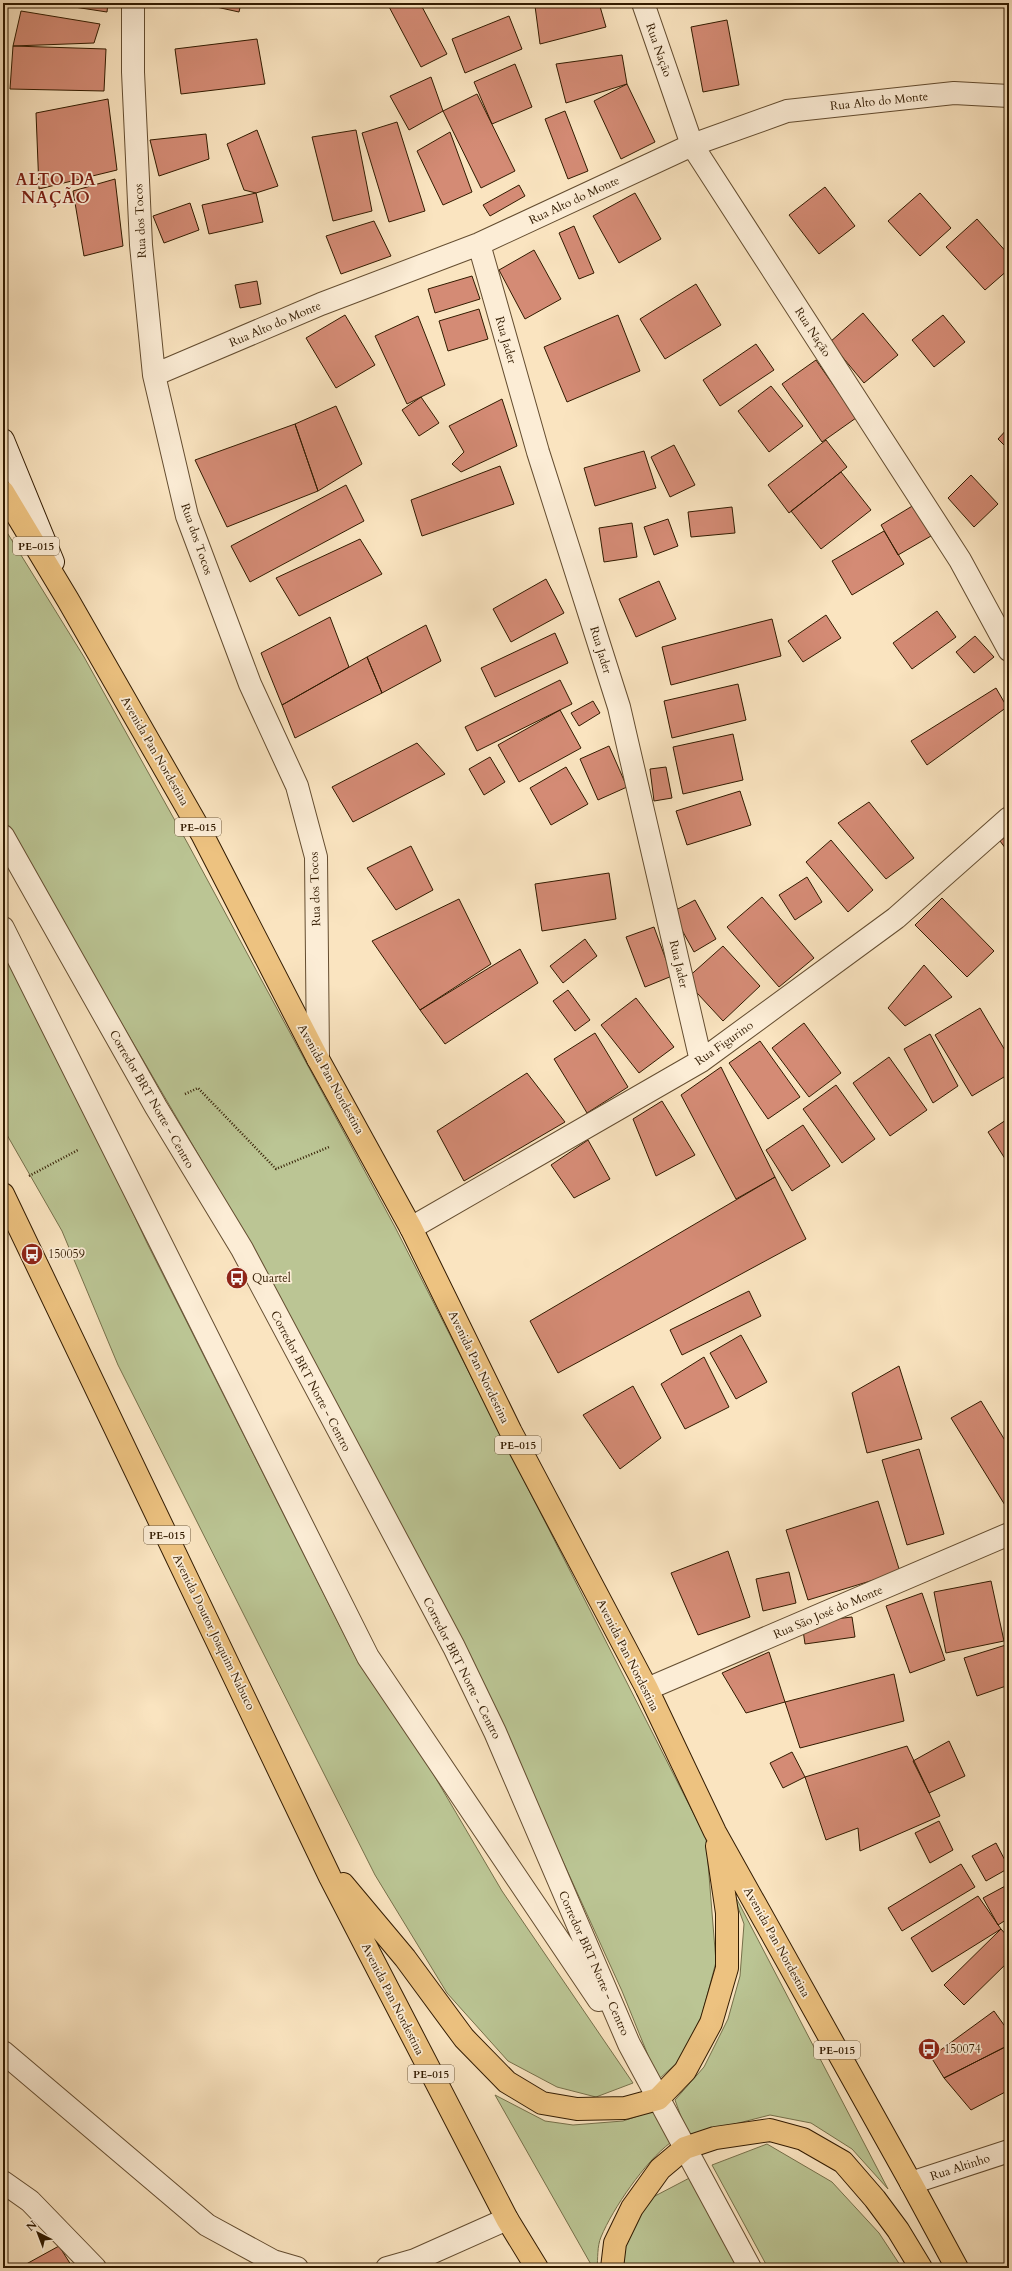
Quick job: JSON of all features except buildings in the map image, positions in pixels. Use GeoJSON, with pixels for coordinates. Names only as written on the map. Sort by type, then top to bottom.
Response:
{"type":"FeatureCollection","features":[{"type":"Feature","properties":{"kind":"highway","name":"Avenida Pan Nordestina"},"geometry":{"type":"LineString","coordinates":[[3,492],[68,600],[202,834],[318,1059],[411,1228],[511,1432],[647,1689],[715,1832],[912,2183],[957,2268]]}},
{"type":"Feature","properties":{"kind":"highway","name":"Avenida Doutor Joaquim Nabuco"},"geometry":{"type":"LineString","coordinates":[[3,1194],[330,1877]]}},
{"type":"Feature","properties":{"kind":"highway"},"geometry":{"type":"LineString","coordinates":[[321,1857],[404,1958],[464,2038],[507,2082],[542,2103],[577,2109],[625,2108],[658,2099],[685,2071],[711,2023],[727,1968],[727,1913],[715,1832]]}},
{"type":"Feature","properties":{"kind":"highway","name":"Avenida Pan Nordestina"},"geometry":{"type":"LineString","coordinates":[[330,1877],[506,2219],[537,2268]]}},
{"type":"Feature","properties":{"kind":"highway"},"geometry":{"type":"LineString","coordinates":[[612,2268],[615,2243],[632,2208],[660,2169],[686,2148],[715,2138],[770,2130],[803,2138],[843,2162],[880,2205],[898,2230],[920,2268]]}},
{"type":"Feature","properties":{"kind":"street","name":"Rua dos Tocos"},"geometry":{"type":"LineString","coordinates":[[133,3],[133,72],[141,245],[154,376],[187,516],[250,684],[297,786],[316,857],[318,1059]]}},
{"type":"Feature","properties":{"kind":"street","name":"Rua Nação"},"geometry":{"type":"LineString","coordinates":[[643,3],[692,145],[960,560],[1009,650]]}},
{"type":"Feature","properties":{"kind":"street","name":"Rua Alto do Monte"},"geometry":{"type":"LineString","coordinates":[[154,376],[320,304],[479,244],[692,145],[787,111],[954,93],[1009,96]]}},
{"type":"Feature","properties":{"kind":"street","name":"Rua Jader"},"geometry":{"type":"LineString","coordinates":[[479,244],[538,452],[619,707],[701,1061]]}},
{"type":"Feature","properties":{"kind":"street"},"geometry":{"type":"LineString","coordinates":[[3,440],[68,600]]}},
{"type":"Feature","properties":{"kind":"street","name":"Rua Figurino"},"geometry":{"type":"LineString","coordinates":[[411,1228],[701,1061],[896,918],[1009,818]]}},
{"type":"Feature","properties":{"kind":"street","name":"Corredor BRT Norte - Centro"},"geometry":{"type":"LineString","coordinates":[[3,836],[156,1107],[242,1249],[454,1647],[495,1732],[629,2044]]}},
{"type":"Feature","properties":{"kind":"street","name":"Corredor BRT Norte - Centro"},"geometry":{"type":"LineString","coordinates":[[3,928],[368,1657],[629,2044]]}},
{"type":"Feature","properties":{"kind":"street","name":"Rua São José do Monte"},"geometry":{"type":"LineString","coordinates":[[647,1689],[1009,1534]]}},
{"type":"Feature","properties":{"kind":"street"},"geometry":{"type":"LineString","coordinates":[[629,2044],[750,2268]]}},
{"type":"Feature","properties":{"kind":"street"},"geometry":{"type":"LineString","coordinates":[[3,2052],[207,2225],[273,2261],[297,2268]]}},
{"type":"Feature","properties":{"kind":"street","name":"Rua Altinho"},"geometry":{"type":"LineString","coordinates":[[912,2183],[1009,2151]]}},
{"type":"Feature","properties":{"kind":"street"},"geometry":{"type":"LineString","coordinates":[[3,2182],[30,2201],[95,2268]]}},
{"type":"Feature","properties":{"kind":"street"},"geometry":{"type":"LineString","coordinates":[[387,2268],[409,2264],[506,2219]]}},
{"type":"Feature","properties":{"kind":"green space"},"geometry":{"type":"Polygon","coordinates":[[[3,526],[84,657],[188,844],[395,1227],[706,1838],[716,1962],[702,2015],[681,2059],[658,2080],[622,1991],[463,1642],[223,1197],[3,820],[3,526]]]}},
{"type":"Feature","properties":{"kind":"green space"},"geometry":{"type":"Polygon","coordinates":[[[3,936],[147,1243],[358,1662],[428,1765],[502,1891],[633,2083],[596,2097],[557,2087],[508,2061],[447,1993],[375,1875],[118,1365],[62,1231],[3,1128],[3,936]]]}},
{"type":"Feature","properties":{"kind":"green space"},"geometry":{"type":"Polygon","coordinates":[[[731,1888],[888,2189],[852,2149],[811,2123],[770,2115],[688,2136],[675,2100],[704,2067],[728,2019],[740,1976],[744,1924],[731,1888]]]}},
{"type":"Feature","properties":{"kind":"green space"},"geometry":{"type":"Polygon","coordinates":[[[495,2095],[545,2121],[573,2125],[623,2121],[653,2111],[670,2143],[660,2151],[640,2173],[613,2213],[606,2225],[600,2241],[598,2248],[597,2268],[593,2268],[495,2095]]]}},
{"type":"Feature","properties":{"kind":"green space"},"geometry":{"type":"Polygon","coordinates":[[[767,2144],[832,2182],[879,2233],[902,2268],[768,2268],[712,2165],[767,2144]]]}},
{"type":"Feature","properties":{"kind":"green space"},"geometry":{"type":"Polygon","coordinates":[[[699,2173],[750,2268],[619,2268],[632,2208],[699,2173]]]}},
{"type":"Feature","properties":{"kind":"place","name":"150059"},"geometry":{"type":"Point","coordinates":[32,1254]}},
{"type":"Feature","properties":{"kind":"place","name":"Quartel"},"geometry":{"type":"Point","coordinates":[237,1278]}},
{"type":"Feature","properties":{"kind":"place","name":"150074"},"geometry":{"type":"Point","coordinates":[929,2049]}},
{"type":"Feature","properties":{"kind":"district","name":"ALTO DA NAÇÃO"},"geometry":{"type":"Point","coordinates":[56,189]}}]}
